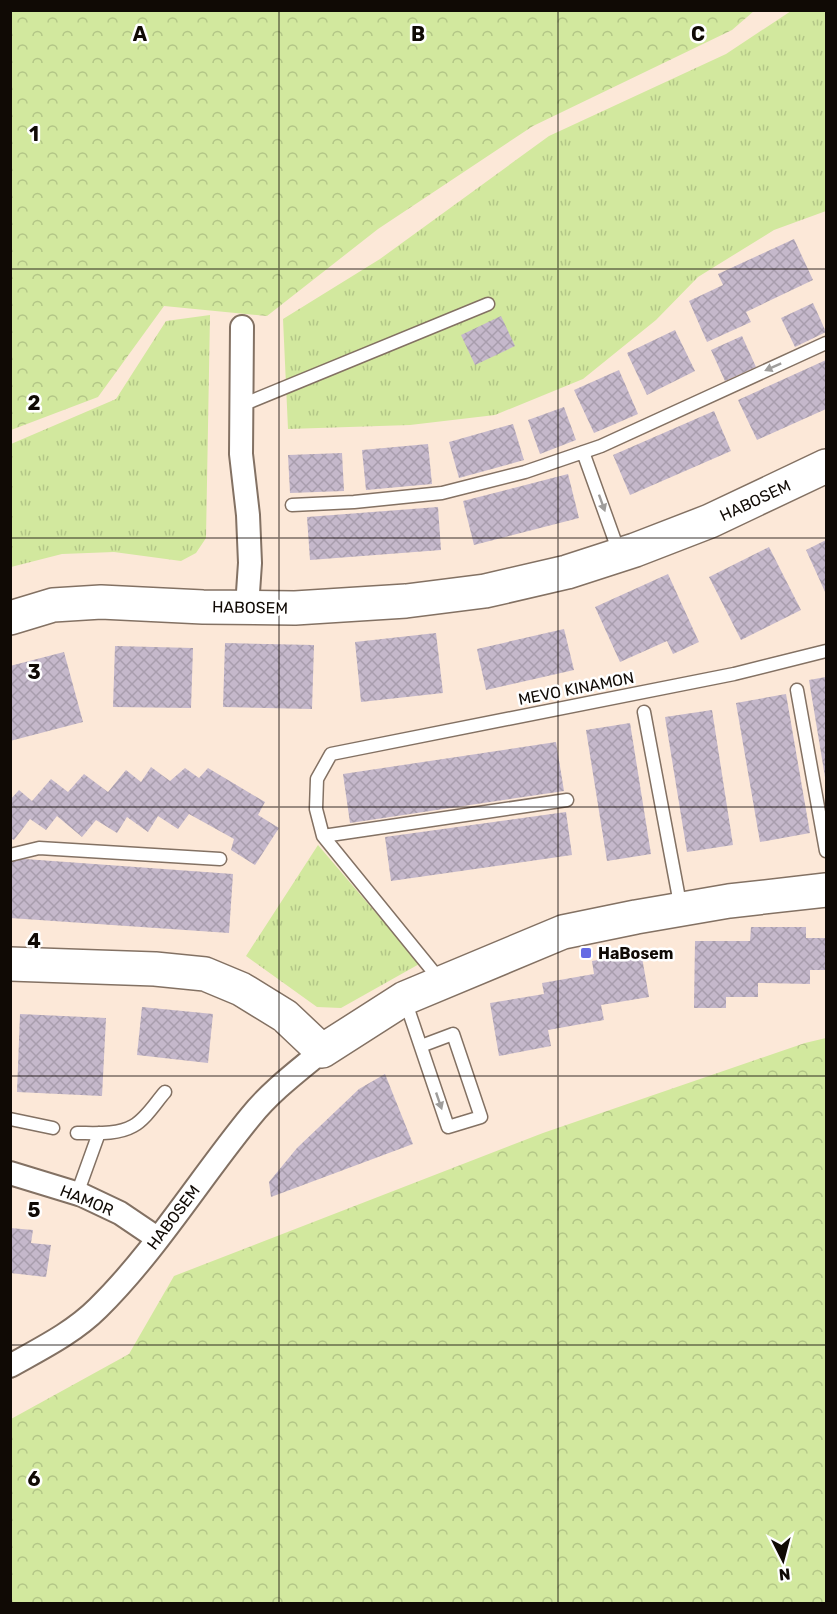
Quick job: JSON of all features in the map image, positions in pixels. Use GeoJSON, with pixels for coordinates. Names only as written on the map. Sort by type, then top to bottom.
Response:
{"type":"FeatureCollection","features":[{"type":"Feature","properties":{"kind":"street"},"geometry":{"type":"LineString","coordinates":[[242,327],[241,453],[248,515],[250,563],[247,607]]}},
{"type":"Feature","properties":{"kind":"street","name":"HABOSEM"},"geometry":{"type":"LineString","coordinates":[[10,618],[53,605],[101,602],[295,608],[406,601],[485,591],[567,572],[620,555],[710,521],[826,466]]}},
{"type":"Feature","properties":{"kind":"street","name":"HABOSEM"},"geometry":{"type":"LineString","coordinates":[[10,1366],[57,1340],[96,1310],[124,1281],[253,1113],[288,1079],[322,1051],[405,998],[563,932],[729,901],[826,890]]}},
{"type":"Feature","properties":{"kind":"street"},"geometry":{"type":"LineString","coordinates":[[10,964],[155,969],[205,974],[241,989],[285,1016],[322,1051]]}},
{"type":"Feature","properties":{"kind":"street","name":"HAMOR"},"geometry":{"type":"LineString","coordinates":[[10,1173],[77,1194],[120,1213],[157,1238]]}},
{"type":"Feature","properties":{"kind":"lane"},"geometry":{"type":"LineString","coordinates":[[242,405],[488,304]]}},
{"type":"Feature","properties":{"kind":"lane"},"geometry":{"type":"LineString","coordinates":[[292,505],[354,502],[442,493],[525,472],[601,446],[826,343]]}},
{"type":"Feature","properties":{"kind":"lane"},"geometry":{"type":"LineString","coordinates":[[583,452],[620,555]]}},
{"type":"Feature","properties":{"kind":"lane","name":"MEVO KINAMON"},"geometry":{"type":"LineString","coordinates":[[323,836],[316,809],[317,779],[331,754],[723,676],[826,651]]}},
{"type":"Feature","properties":{"kind":"lane"},"geometry":{"type":"LineString","coordinates":[[797,690],[826,850]]}},
{"type":"Feature","properties":{"kind":"lane"},"geometry":{"type":"LineString","coordinates":[[644,712],[681,909]]}},
{"type":"Feature","properties":{"kind":"lane"},"geometry":{"type":"LineString","coordinates":[[323,836],[567,801]]}},
{"type":"Feature","properties":{"kind":"lane"},"geometry":{"type":"LineString","coordinates":[[323,836],[442,982]]}},
{"type":"Feature","properties":{"kind":"lane"},"geometry":{"type":"LineString","coordinates":[[10,855],[39,848],[220,859]]}},
{"type":"Feature","properties":{"kind":"lane"},"geometry":{"type":"LineString","coordinates":[[405,998],[421,1046],[448,1127],[481,1117],[453,1034],[421,1046]]}},
{"type":"Feature","properties":{"kind":"lane"},"geometry":{"type":"LineString","coordinates":[[77,1133],[99,1133],[133,1126],[147,1114],[165,1092]]}},
{"type":"Feature","properties":{"kind":"lane"},"geometry":{"type":"LineString","coordinates":[[10,1119],[53,1128]]}},
{"type":"Feature","properties":{"kind":"lane"},"geometry":{"type":"LineString","coordinates":[[77,1194],[99,1133]]}},
{"type":"Feature","properties":{"kind":"green space"},"geometry":{"type":"Polygon","coordinates":[[[11,10],[754,11],[732,30],[533,126],[378,229],[267,316],[164,306],[98,397],[11,430],[11,10]]]}},
{"type":"Feature","properties":{"kind":"green space"},"geometry":{"type":"Polygon","coordinates":[[[791,11],[826,11],[826,211],[774,230],[698,277],[656,320],[583,379],[495,415],[410,425],[288,429],[283,319],[380,259],[549,136],[726,54],[791,11]]]}},
{"type":"Feature","properties":{"kind":"green space"},"geometry":{"type":"Polygon","coordinates":[[[210,315],[206,538],[196,553],[181,561],[114,552],[62,554],[11,567],[11,444],[116,399],[166,321],[210,315]]]}},
{"type":"Feature","properties":{"kind":"green space"},"geometry":{"type":"Polygon","coordinates":[[[318,845],[421,963],[341,1008],[317,1007],[246,956],[318,845]]]}},
{"type":"Feature","properties":{"kind":"green space"},"geometry":{"type":"Polygon","coordinates":[[[826,1038],[826,1603],[11,1603],[11,1419],[129,1354],[174,1276],[543,1133],[805,1043],[826,1038]]]}},
{"type":"Feature","properties":{"kind":"building"},"geometry":{"type":"Polygon","coordinates":[[[794,239],[813,280],[746,312],[751,322],[707,342],[689,301],[723,285],[718,274],[794,239]]]}},
{"type":"Feature","properties":{"kind":"building"},"geometry":{"type":"Polygon","coordinates":[[[813,303],[826,332],[795,347],[781,318],[813,303]]]}},
{"type":"Feature","properties":{"kind":"building"},"geometry":{"type":"Polygon","coordinates":[[[501,316],[515,346],[475,365],[461,335],[501,316]]]}},
{"type":"Feature","properties":{"kind":"building"},"geometry":{"type":"Polygon","coordinates":[[[675,330],[695,371],[647,395],[627,353],[675,330]]]}},
{"type":"Feature","properties":{"kind":"building"},"geometry":{"type":"Polygon","coordinates":[[[742,336],[756,367],[725,381],[711,350],[742,336]]]}},
{"type":"Feature","properties":{"kind":"building"},"geometry":{"type":"Polygon","coordinates":[[[826,360],[826,409],[757,440],[738,400],[826,360]]]}},
{"type":"Feature","properties":{"kind":"building"},"geometry":{"type":"Polygon","coordinates":[[[619,370],[638,414],[594,433],[574,390],[619,370]]]}},
{"type":"Feature","properties":{"kind":"building"},"geometry":{"type":"Polygon","coordinates":[[[564,407],[576,440],[540,454],[528,420],[564,407]]]}},
{"type":"Feature","properties":{"kind":"building"},"geometry":{"type":"Polygon","coordinates":[[[714,411],[731,451],[630,495],[613,455],[714,411]]]}},
{"type":"Feature","properties":{"kind":"building"},"geometry":{"type":"Polygon","coordinates":[[[513,424],[524,460],[459,478],[449,442],[513,424]]]}},
{"type":"Feature","properties":{"kind":"building"},"geometry":{"type":"Polygon","coordinates":[[[428,444],[432,484],[366,490],[362,450],[428,444]]]}},
{"type":"Feature","properties":{"kind":"building"},"geometry":{"type":"Polygon","coordinates":[[[342,453],[344,491],[290,493],[288,455],[342,453]]]}},
{"type":"Feature","properties":{"kind":"building"},"geometry":{"type":"Polygon","coordinates":[[[568,474],[579,518],[474,545],[463,501],[568,474]]]}},
{"type":"Feature","properties":{"kind":"building"},"geometry":{"type":"Polygon","coordinates":[[[438,507],[441,550],[310,560],[307,517],[438,507]]]}},
{"type":"Feature","properties":{"kind":"building"},"geometry":{"type":"Polygon","coordinates":[[[826,540],[826,594],[806,550],[826,540]]]}},
{"type":"Feature","properties":{"kind":"building"},"geometry":{"type":"Polygon","coordinates":[[[769,547],[801,610],[741,640],[709,577],[769,547]]]}},
{"type":"Feature","properties":{"kind":"building"},"geometry":{"type":"Polygon","coordinates":[[[668,574],[699,642],[673,654],[667,641],[620,662],[595,607],[668,574]]]}},
{"type":"Feature","properties":{"kind":"building"},"geometry":{"type":"Polygon","coordinates":[[[564,629],[574,670],[486,690],[477,649],[564,629]]]}},
{"type":"Feature","properties":{"kind":"building"},"geometry":{"type":"Polygon","coordinates":[[[436,633],[443,693],[361,702],[355,642],[436,633]]]}},
{"type":"Feature","properties":{"kind":"building"},"geometry":{"type":"Polygon","coordinates":[[[225,643],[314,645],[312,709],[223,707],[225,643]]]}},
{"type":"Feature","properties":{"kind":"building"},"geometry":{"type":"Polygon","coordinates":[[[115,646],[193,648],[191,708],[113,707],[115,646]]]}},
{"type":"Feature","properties":{"kind":"building"},"geometry":{"type":"Polygon","coordinates":[[[64,652],[83,722],[10,741],[10,666],[64,652]]]}},
{"type":"Feature","properties":{"kind":"building"},"geometry":{"type":"Polygon","coordinates":[[[826,677],[826,777],[825,777],[809,680],[826,677]]]}},
{"type":"Feature","properties":{"kind":"building"},"geometry":{"type":"Polygon","coordinates":[[[786,694],[810,833],[760,842],[736,703],[786,694]]]}},
{"type":"Feature","properties":{"kind":"building"},"geometry":{"type":"Polygon","coordinates":[[[712,710],[733,845],[687,852],[665,717],[712,710]]]}},
{"type":"Feature","properties":{"kind":"building"},"geometry":{"type":"Polygon","coordinates":[[[630,723],[651,854],[607,861],[586,730],[630,723]]]}},
{"type":"Feature","properties":{"kind":"building"},"geometry":{"type":"Polygon","coordinates":[[[556,742],[564,791],[350,823],[343,774],[556,742]]]}},
{"type":"Feature","properties":{"kind":"building"},"geometry":{"type":"Polygon","coordinates":[[[151,767],[170,781],[185,768],[199,778],[208,768],[265,802],[258,815],[279,828],[255,865],[231,850],[234,839],[189,814],[178,829],[158,816],[148,832],[127,817],[117,833],[96,820],[82,837],[57,816],[46,830],[30,819],[14,840],[10,838],[10,800],[19,790],[32,801],[51,779],[68,792],[84,774],[108,792],[126,770],[141,782],[151,767]]]}},
{"type":"Feature","properties":{"kind":"building"},"geometry":{"type":"Polygon","coordinates":[[[566,812],[572,855],[391,881],[385,837],[566,812]]]}},
{"type":"Feature","properties":{"kind":"building"},"geometry":{"type":"Polygon","coordinates":[[[11,858],[233,874],[229,933],[10,918],[11,858]]]}},
{"type":"Feature","properties":{"kind":"building"},"geometry":{"type":"Polygon","coordinates":[[[751,927],[806,927],[806,938],[826,938],[826,970],[810,970],[810,984],[758,983],[758,997],[726,997],[726,1008],[694,1008],[695,941],[750,941],[751,927]]]}},
{"type":"Feature","properties":{"kind":"building"},"geometry":{"type":"Polygon","coordinates":[[[641,952],[649,997],[601,1005],[604,1020],[548,1030],[551,1046],[499,1056],[490,1003],[544,994],[542,983],[594,974],[592,961],[641,952]]]}},
{"type":"Feature","properties":{"kind":"building"},"geometry":{"type":"Polygon","coordinates":[[[142,1007],[213,1014],[208,1063],[137,1055],[142,1007]]]}},
{"type":"Feature","properties":{"kind":"building"},"geometry":{"type":"Polygon","coordinates":[[[20,1014],[106,1018],[102,1096],[17,1092],[20,1014]]]}},
{"type":"Feature","properties":{"kind":"building"},"geometry":{"type":"Polygon","coordinates":[[[385,1074],[413,1144],[271,1197],[269,1182],[297,1148],[359,1089],[385,1074]]]}},
{"type":"Feature","properties":{"kind":"building"},"geometry":{"type":"Polygon","coordinates":[[[10,1228],[33,1230],[31,1243],[51,1245],[46,1277],[10,1273],[10,1228]]]}},
{"type":"Feature","properties":{"kind":"place","name":"HaBosem"},"geometry":{"type":"Point","coordinates":[586,953]}}]}
